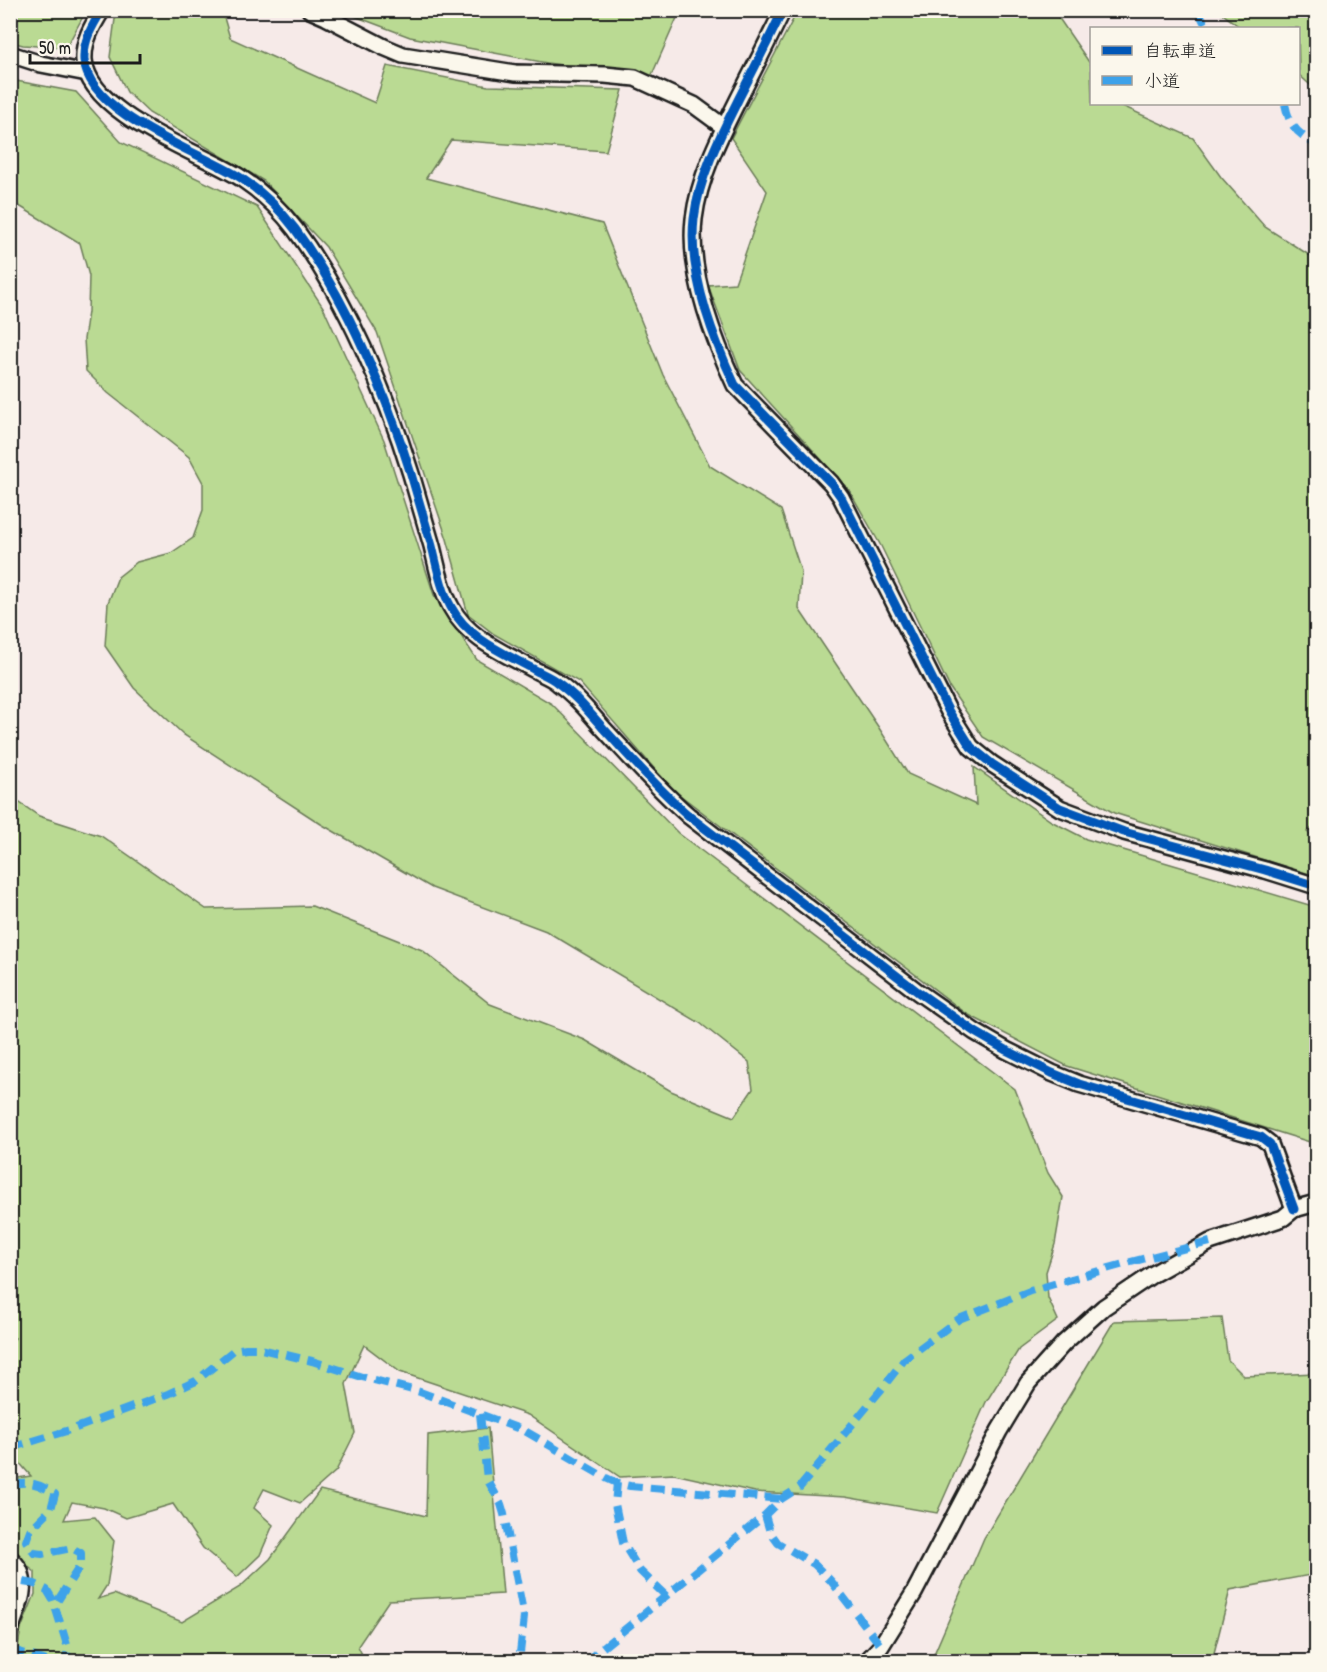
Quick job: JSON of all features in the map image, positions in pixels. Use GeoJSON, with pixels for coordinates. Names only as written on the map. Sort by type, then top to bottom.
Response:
{"type":"FeatureCollection","features":[{"type":"Feature","properties":{"kind":"street"},"geometry":{"type":"LineString","coordinates":[[102,10],[89,31],[84,61],[87,73],[98,89],[114,107],[148,129],[240,178],[262,194],[285,214],[322,270],[349,320],[382,392],[406,459],[445,595],[461,623],[492,647],[557,682],[584,707],[665,796],[918,992],[975,1032],[1006,1050],[1079,1084],[1261,1137],[1270,1144],[1294,1209]]}},
{"type":"Feature","properties":{"kind":"street"},"geometry":{"type":"LineString","coordinates":[[310,10],[403,55],[515,74],[605,75],[635,78],[694,105],[724,127]]}},
{"type":"Feature","properties":{"kind":"street"},"geometry":{"type":"LineString","coordinates":[[783,10],[724,127],[702,183],[694,220],[694,246],[700,296],[735,385],[831,483],[841,497],[949,712],[971,747],[992,764],[1060,808],[1124,832],[1317,886]]}},
{"type":"Feature","properties":{"kind":"street"},"geometry":{"type":"LineString","coordinates":[[10,54],[41,64],[87,73]]}},
{"type":"Feature","properties":{"kind":"street"},"geometry":{"type":"LineString","coordinates":[[866,1662],[880,1646],[914,1593],[999,1431],[1028,1383],[1064,1343],[1104,1307],[1153,1274],[1210,1242],[1283,1218],[1294,1209],[1317,1203]]}},
{"type":"Feature","properties":{"kind":"street"},"geometry":{"type":"LineString","coordinates":[[10,1558],[20,1570],[23,1581],[22,1592],[10,1630]]}},
{"type":"Feature","properties":{"kind":"green space"},"geometry":{"type":"Polygon","coordinates":[[[798,10],[1054,11],[1090,64],[1090,105],[1120,105],[1193,138],[1221,177],[1265,227],[1309,255],[1316,257],[1316,825],[1307,832],[1316,838],[1316,876],[1114,813],[983,737],[950,688],[881,546],[849,490],[740,370],[708,285],[735,283],[767,191],[731,138],[798,10]]]}},
{"type":"Feature","properties":{"kind":"green space"},"geometry":{"type":"Polygon","coordinates":[[[10,11],[86,11],[66,48],[11,42],[10,11]]]}},
{"type":"Feature","properties":{"kind":"green space"},"geometry":{"type":"Polygon","coordinates":[[[119,11],[222,11],[230,38],[375,103],[387,66],[488,86],[623,90],[606,151],[451,140],[426,178],[602,224],[663,375],[710,466],[781,510],[801,571],[799,609],[908,774],[976,805],[974,767],[1051,821],[1086,839],[1316,907],[1316,1144],[1067,1066],[967,1014],[672,789],[579,682],[494,634],[468,614],[447,539],[377,332],[326,247],[264,181],[149,113],[127,92],[110,57],[115,19],[119,11]]]}},
{"type":"Feature","properties":{"kind":"green space"},"geometry":{"type":"Polygon","coordinates":[[[341,11],[680,11],[651,77],[547,63],[410,37],[341,11]]]}},
{"type":"Feature","properties":{"kind":"green space"},"geometry":{"type":"Polygon","coordinates":[[[1219,11],[1316,11],[1316,90],[1300,76],[1300,27],[1240,27],[1219,11]]]}},
{"type":"Feature","properties":{"kind":"green space"},"geometry":{"type":"Polygon","coordinates":[[[11,80],[76,92],[121,142],[257,207],[323,307],[384,440],[434,595],[477,660],[552,704],[678,833],[1015,1089],[1048,1173],[1063,1197],[1055,1244],[1046,1272],[1048,1298],[1058,1320],[1019,1349],[986,1402],[937,1513],[845,1497],[755,1492],[674,1474],[620,1477],[528,1415],[400,1372],[364,1345],[346,1384],[355,1433],[336,1471],[300,1503],[264,1489],[254,1508],[273,1525],[260,1555],[237,1577],[203,1548],[173,1504],[126,1518],[104,1508],[72,1502],[64,1520],[95,1517],[114,1541],[107,1585],[98,1599],[114,1594],[182,1622],[240,1587],[270,1559],[320,1490],[426,1516],[428,1435],[488,1428],[503,1594],[389,1600],[358,1646],[365,1661],[15,1661],[21,1629],[35,1594],[35,1572],[22,1562],[11,1543],[11,1479],[31,1476],[10,1452],[10,1345],[15,1338],[10,1337],[11,797],[39,816],[101,836],[206,909],[312,906],[422,950],[490,1004],[585,1040],[671,1091],[734,1117],[753,1089],[749,1062],[700,1023],[546,931],[432,888],[321,824],[184,735],[134,688],[105,646],[108,603],[118,577],[137,562],[171,553],[193,538],[203,510],[203,483],[189,457],[108,393],[86,371],[84,339],[88,312],[89,276],[80,243],[11,201],[11,80]]]}},
{"type":"Feature","properties":{"kind":"green space"},"geometry":{"type":"Polygon","coordinates":[[[1222,1318],[1228,1360],[1244,1376],[1316,1373],[1316,1574],[1230,1590],[1212,1661],[931,1661],[984,1538],[1114,1321],[1222,1318]]]}},
{"type":"Feature","properties":{"kind":"marked path"},"geometry":{"type":"LineString","coordinates":[[1198,10],[1206,27]]}},
{"type":"Feature","properties":{"kind":"marked path"},"geometry":{"type":"LineString","coordinates":[[1285,105],[1289,119],[1295,129],[1316,145]]}},
{"type":"Feature","properties":{"kind":"marked path"},"geometry":{"type":"LineString","coordinates":[[585,1662],[765,1515],[781,1499],[800,1487],[904,1360],[959,1319],[1030,1291],[1210,1242]]}},
{"type":"Feature","properties":{"kind":"marked path"},"geometry":{"type":"LineString","coordinates":[[10,1448],[73,1429],[168,1394],[196,1381],[234,1350],[257,1348],[420,1392],[525,1431],[617,1483],[781,1499]]}},
{"type":"Feature","properties":{"kind":"marked path"},"geometry":{"type":"LineString","coordinates":[[480,1414],[487,1479],[504,1514],[524,1617],[519,1662]]}},
{"type":"Feature","properties":{"kind":"marked path"},"geometry":{"type":"LineString","coordinates":[[617,1483],[615,1504],[623,1543],[640,1571],[666,1596]]}},
{"type":"Feature","properties":{"kind":"marked path"},"geometry":{"type":"LineString","coordinates":[[10,1485],[34,1484],[55,1494],[51,1509],[30,1530],[26,1541],[34,1553],[42,1554],[72,1548],[81,1553],[81,1564],[55,1605]]}},
{"type":"Feature","properties":{"kind":"marked path"},"geometry":{"type":"LineString","coordinates":[[765,1515],[770,1532],[778,1543],[814,1564],[831,1581],[881,1646]]}},
{"type":"Feature","properties":{"kind":"marked path"},"geometry":{"type":"LineString","coordinates":[[23,1582],[35,1584],[47,1590],[53,1600],[68,1648],[66,1662]]}},
{"type":"Feature","properties":{"kind":"marked path"},"geometry":{"type":"LineString","coordinates":[[10,1649],[50,1662]]}},
{"type":"Feature","properties":{"kind":"cycle path"},"geometry":{"type":"LineString","coordinates":[[102,10],[87,40],[84,60],[90,80],[105,98],[125,115],[149,130],[223,168],[256,189],[277,208],[314,256],[348,315],[377,379],[411,474],[445,593],[451,607],[467,628],[488,644],[549,677],[564,688],[689,816],[918,992],[975,1032],[1006,1050],[1079,1084],[1261,1137],[1270,1144],[1294,1209]]}},
{"type":"Feature","properties":{"kind":"cycle path"},"geometry":{"type":"LineString","coordinates":[[783,10],[712,156],[701,187],[694,219],[695,261],[704,304],[718,347],[735,385],[831,483],[841,497],[949,712],[971,747],[992,764],[1060,808],[1124,832],[1316,886]]}}]}
